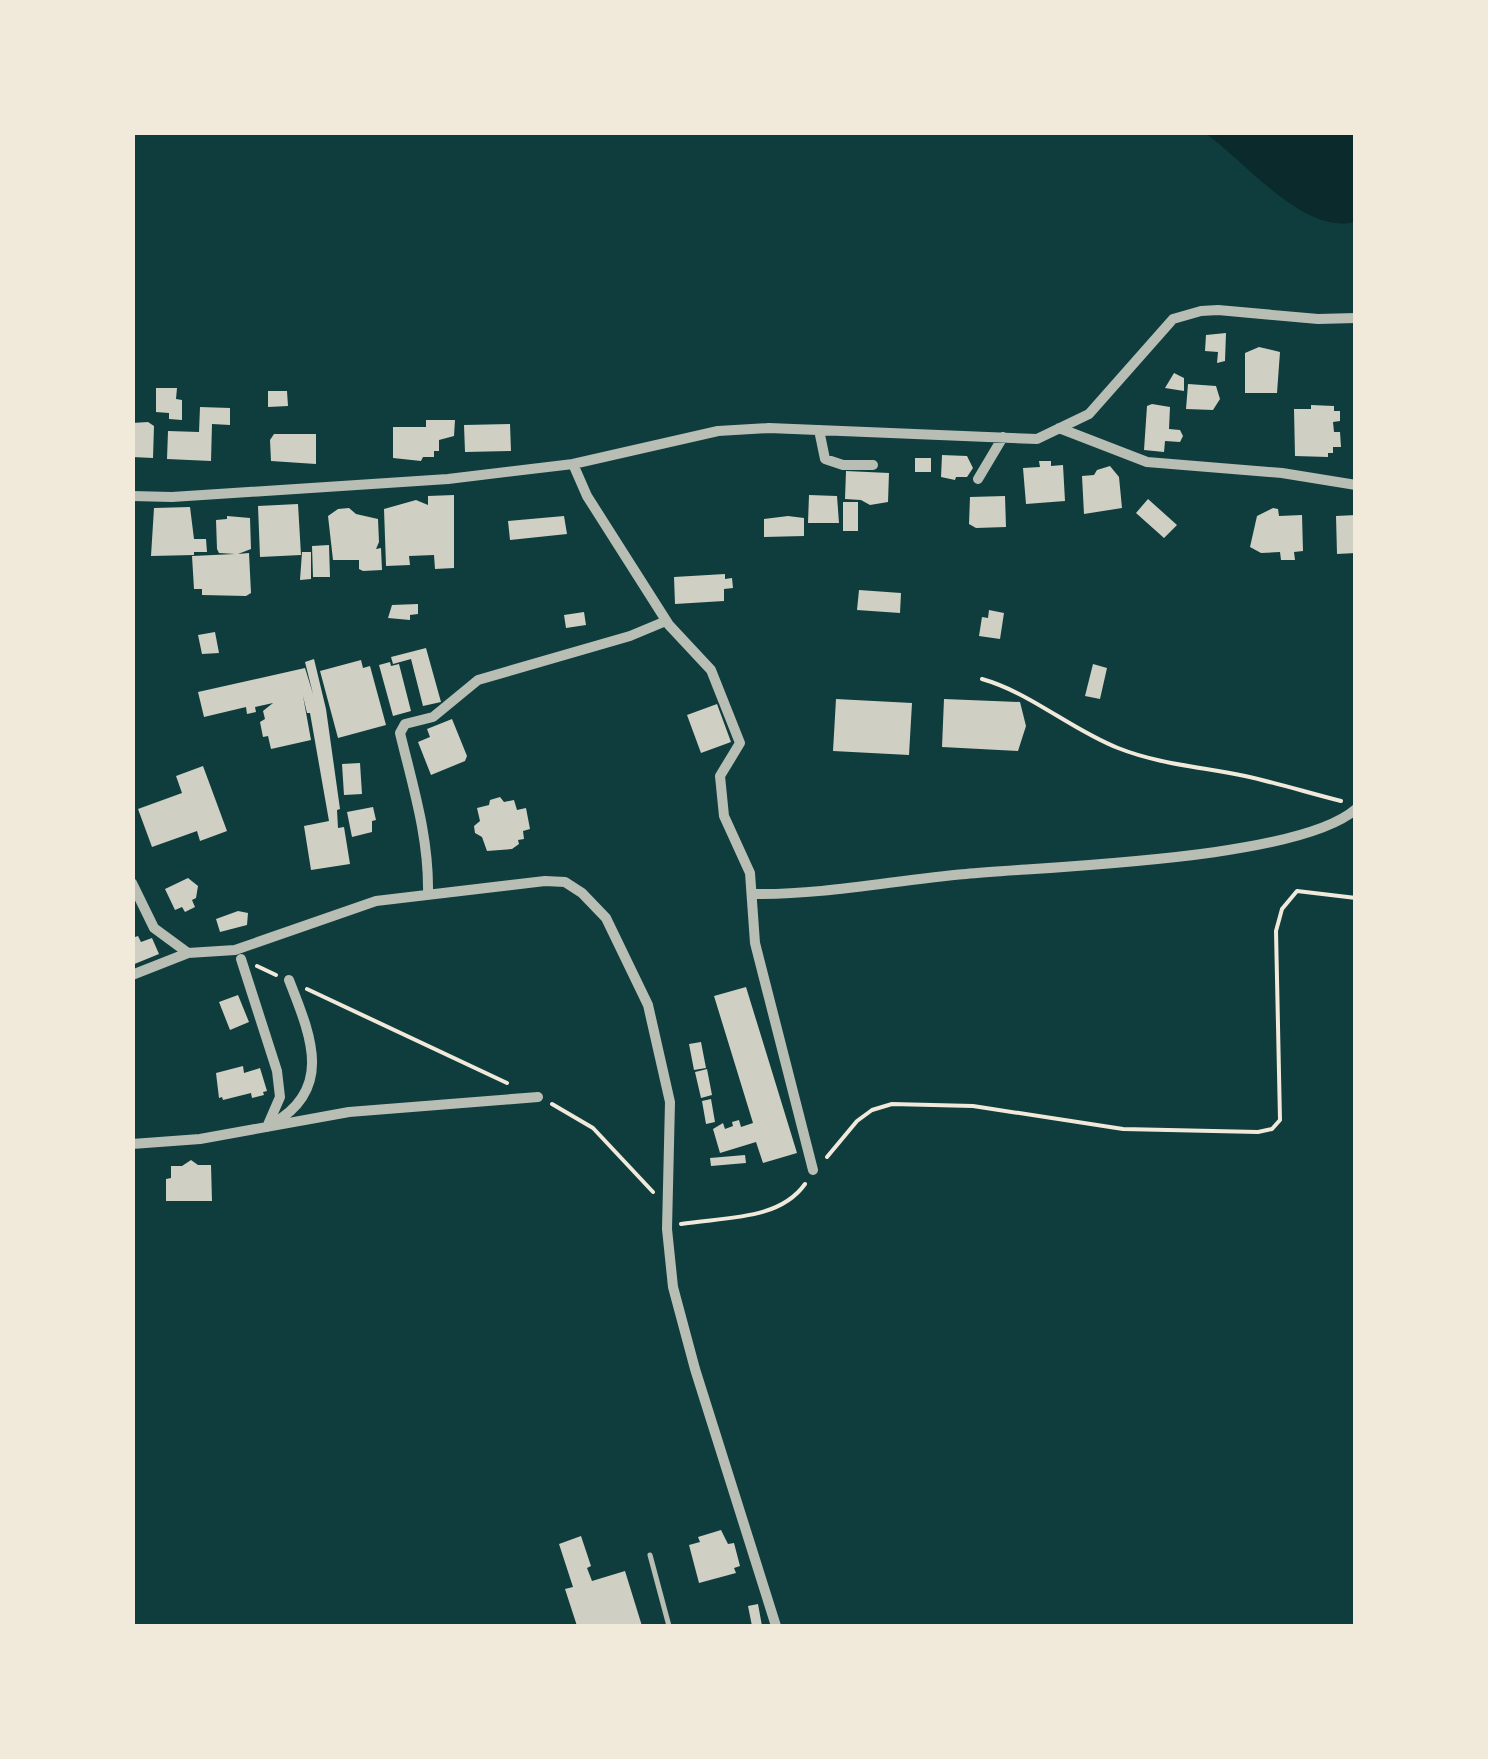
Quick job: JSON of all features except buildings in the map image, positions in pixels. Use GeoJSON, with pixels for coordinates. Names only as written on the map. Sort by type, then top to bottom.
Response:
{"type":"FeatureCollection","features":[{"type":"Feature","properties":{"kind":"street"},"geometry":{"type":"LineString","coordinates":[[132,496],[172,498],[448,479],[574,464],[718,431],[820,430],[1037,439],[1089,414],[1173,319],[1218,310],[1318,320],[1356,318]]}},
{"type":"Feature","properties":{"kind":"street"},"geometry":{"type":"LineString","coordinates":[[1059,428],[1147,462],[1356,485]]}},
{"type":"Feature","properties":{"kind":"street"},"geometry":{"type":"LineString","coordinates":[[820,430],[825,459],[844,465],[873,464]]}},
{"type":"Feature","properties":{"kind":"street"},"geometry":{"type":"LineString","coordinates":[[978,478],[1004,437]]}},
{"type":"Feature","properties":{"kind":"street"},"geometry":{"type":"LineString","coordinates":[[574,464],[587,496],[666,621],[711,670],[740,743],[720,776],[724,816],[750,872],[756,943],[813,1170]]}},
{"type":"Feature","properties":{"kind":"street"},"geometry":{"type":"LineString","coordinates":[[428,893],[423,824],[400,733],[405,724],[433,717],[478,680],[630,636],[666,621]]}},
{"type":"Feature","properties":{"kind":"street"},"geometry":{"type":"LineString","coordinates":[[753,894],[818,892],[1229,849],[1288,839],[1344,820],[1356,807]]}},
{"type":"Feature","properties":{"kind":"street"},"geometry":{"type":"LineString","coordinates":[[132,975],[188,953],[235,950],[376,901],[565,882],[582,893],[606,918],[648,1004],[670,1102],[667,1229],[673,1287],[695,1370],[776,1626]]}},
{"type":"Feature","properties":{"kind":"street"},"geometry":{"type":"LineString","coordinates":[[132,883],[154,928],[188,953]]}},
{"type":"Feature","properties":{"kind":"street"},"geometry":{"type":"LineString","coordinates":[[240,959],[277,1071],[280,1097],[266,1127]]}},
{"type":"Feature","properties":{"kind":"street"},"geometry":{"type":"LineString","coordinates":[[266,1127],[281,1119],[307,1094],[312,1069],[311,1039],[289,980]]}},
{"type":"Feature","properties":{"kind":"street"},"geometry":{"type":"LineString","coordinates":[[132,1144],[156,1144],[349,1112],[538,1097]]}},
{"type":"Feature","properties":{"kind":"lane"},"geometry":{"type":"LineString","coordinates":[[650,1554],[669,1626]]}},
{"type":"Feature","properties":{"kind":"path"},"geometry":{"type":"LineString","coordinates":[[982,679],[1012,688],[1060,718],[1134,754],[1356,807]]}},
{"type":"Feature","properties":{"kind":"path"},"geometry":{"type":"LineString","coordinates":[[667,1229],[778,1208],[792,1200],[857,1121],[872,1110],[892,1104],[974,1106],[1123,1130],[1272,1129],[1280,1120],[1276,931],[1282,909],[1297,891],[1356,898]]}},
{"type":"Feature","properties":{"kind":"path"},"geometry":{"type":"LineString","coordinates":[[240,959],[538,1097],[593,1128],[669,1204]]}},
{"type":"Feature","properties":{"kind":"water"},"geometry":{"type":"Polygon","coordinates":[[[1205,133],[1355,133],[1355,222],[1315,218],[1295,207],[1205,133]]]}}]}
